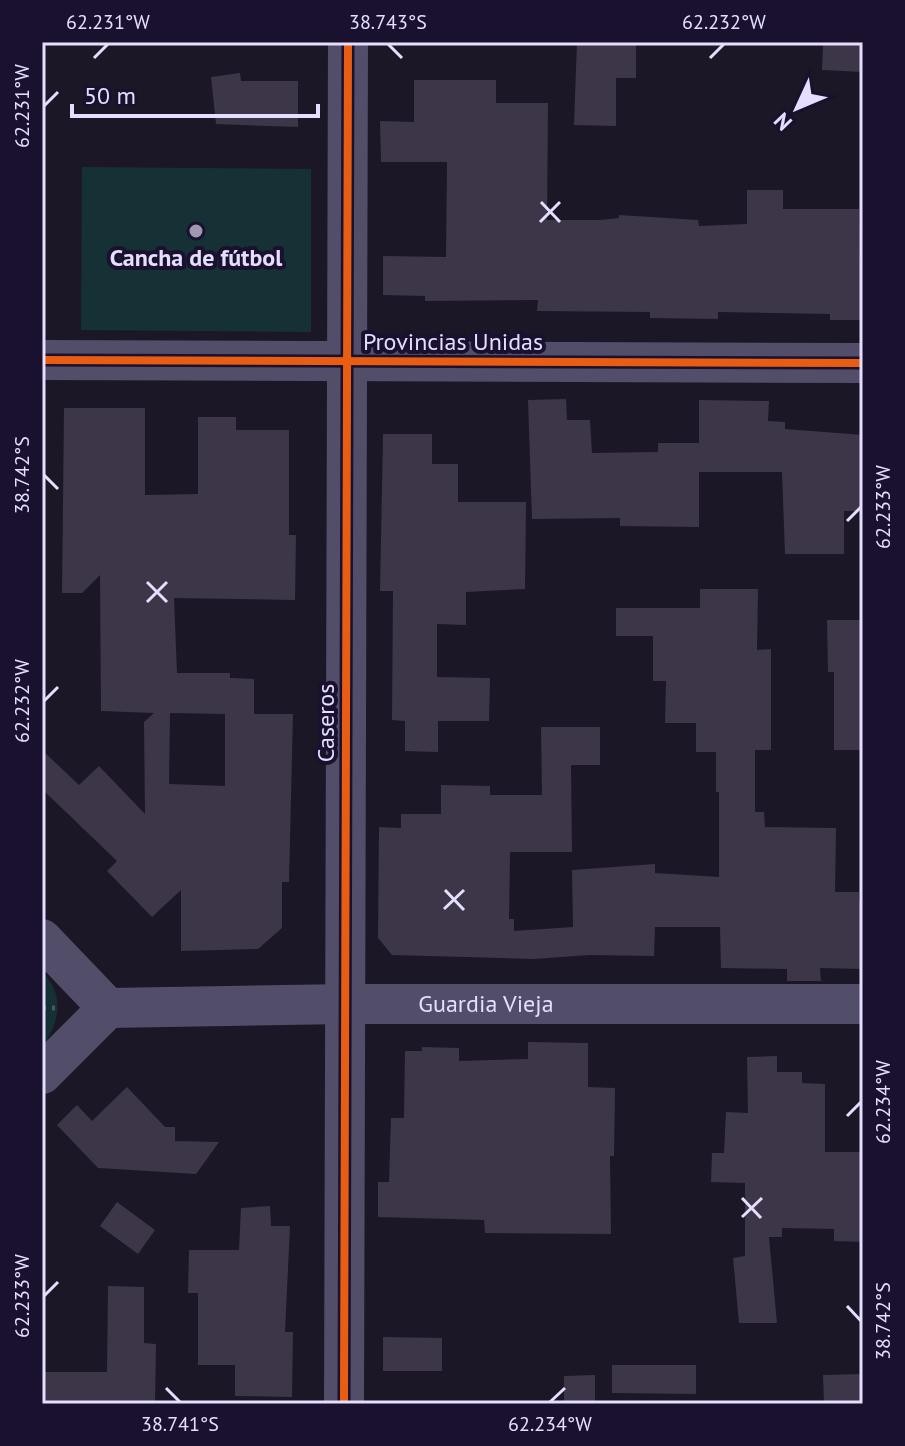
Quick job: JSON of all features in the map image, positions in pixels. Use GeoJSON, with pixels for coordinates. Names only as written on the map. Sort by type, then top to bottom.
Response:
{"type":"FeatureCollection","features":[{"type":"Feature","properties":{"kind":"street","name":"Caseros"},"geometry":{"type":"LineString","coordinates":[[344,1404],[348,42]]}},
{"type":"Feature","properties":{"kind":"street","name":"Provincias Unidas"},"geometry":{"type":"LineString","coordinates":[[42,360],[863,363]]}},
{"type":"Feature","properties":{"kind":"street"},"geometry":{"type":"LineString","coordinates":[[42,939],[108,1008],[42,1074]]}},
{"type":"Feature","properties":{"kind":"street","name":"Guardia Vieja"},"geometry":{"type":"LineString","coordinates":[[108,1008],[345,1004],[863,1004]]}},
{"type":"Feature","properties":{"kind":"green space","name":"Cancha de fútbol"},"geometry":{"type":"Polygon","coordinates":[[[82,167],[311,169],[311,332],[81,330],[82,167]]]}},
{"type":"Feature","properties":{"kind":"green space"},"geometry":{"type":"Polygon","coordinates":[[[42,971],[55,990],[57,1010],[53,1029],[42,1048],[42,971]]]}},
{"type":"Feature","properties":{"kind":"building"},"geometry":{"type":"Polygon","coordinates":[[[577,42],[636,42],[636,78],[616,78],[616,126],[574,125],[577,42]]]}},
{"type":"Feature","properties":{"kind":"building"},"geometry":{"type":"Polygon","coordinates":[[[823,44],[863,45],[863,72],[822,70],[823,44]]]}},
{"type":"Feature","properties":{"kind":"building"},"geometry":{"type":"Polygon","coordinates":[[[240,73],[241,81],[298,81],[298,127],[216,124],[211,77],[240,73]]]}},
{"type":"Feature","properties":{"kind":"building"},"geometry":{"type":"Polygon","coordinates":[[[414,80],[496,80],[496,103],[548,103],[547,220],[600,220],[619,218],[619,215],[698,220],[699,226],[747,224],[747,190],[783,190],[783,209],[859,209],[861,320],[830,320],[830,314],[718,312],[718,319],[650,318],[650,312],[537,311],[538,300],[425,301],[425,296],[383,295],[383,256],[446,257],[447,162],[381,162],[380,121],[414,122],[414,80]]]}},
{"type":"Feature","properties":{"kind":"building"},"geometry":{"type":"Polygon","coordinates":[[[566,399],[567,420],[590,420],[592,453],[658,452],[658,443],[699,443],[699,400],[769,401],[768,421],[785,422],[785,429],[863,435],[863,511],[844,511],[844,554],[785,554],[782,472],[699,472],[699,527],[620,526],[620,518],[532,519],[528,400],[566,399]]]}},
{"type":"Feature","properties":{"kind":"building"},"geometry":{"type":"Polygon","coordinates":[[[64,408],[145,408],[145,495],[198,494],[198,417],[236,417],[236,430],[289,430],[289,535],[296,535],[295,600],[174,598],[177,673],[230,673],[230,678],[254,679],[254,714],[293,714],[289,882],[282,882],[282,928],[258,949],[181,951],[181,890],[152,917],[107,871],[117,861],[42,789],[42,750],[79,785],[99,766],[145,814],[144,722],[154,713],[101,711],[100,575],[82,593],[62,593],[64,408]],[[170,713],[169,784],[225,786],[225,714],[170,713]]]}},
{"type":"Feature","properties":{"kind":"building"},"geometry":{"type":"Polygon","coordinates":[[[383,434],[432,434],[432,464],[458,464],[458,502],[526,502],[525,589],[466,592],[466,625],[437,624],[437,677],[490,678],[489,721],[438,721],[438,752],[405,751],[405,721],[392,720],[393,591],[380,591],[383,434]]]}},
{"type":"Feature","properties":{"kind":"building"},"geometry":{"type":"Polygon","coordinates":[[[700,589],[758,589],[757,650],[771,649],[771,750],[755,750],[755,812],[764,812],[765,827],[836,828],[835,892],[859,892],[859,901],[863,901],[863,969],[820,968],[821,981],[787,981],[787,969],[721,968],[720,927],[655,927],[654,956],[589,955],[534,959],[392,955],[378,938],[379,827],[401,828],[401,814],[441,814],[441,785],[490,786],[490,795],[542,795],[541,727],[600,727],[600,765],[571,765],[572,852],[510,852],[509,919],[514,919],[514,931],[573,927],[572,870],[655,864],[655,873],[719,877],[716,752],[696,752],[696,723],[665,723],[666,681],[653,681],[653,636],[616,636],[616,608],[700,608],[700,589]]]}},
{"type":"Feature","properties":{"kind":"building"},"geometry":{"type":"Polygon","coordinates":[[[827,620],[863,620],[863,750],[834,750],[834,672],[828,672],[827,620]]]}},
{"type":"Feature","properties":{"kind":"building"},"geometry":{"type":"Polygon","coordinates":[[[528,1042],[588,1043],[588,1087],[615,1088],[614,1156],[610,1156],[611,1234],[485,1233],[484,1220],[378,1217],[378,1182],[389,1182],[391,1118],[404,1118],[405,1051],[422,1051],[422,1047],[459,1048],[459,1061],[528,1059],[528,1042]]]}},
{"type":"Feature","properties":{"kind":"building"},"geometry":{"type":"Polygon","coordinates":[[[777,1056],[777,1072],[802,1072],[802,1083],[825,1084],[825,1152],[863,1152],[863,1242],[834,1241],[834,1229],[782,1228],[782,1237],[769,1237],[777,1323],[739,1323],[733,1258],[745,1256],[745,1183],[711,1182],[712,1153],[724,1153],[726,1112],[748,1113],[747,1057],[777,1056]]]}},
{"type":"Feature","properties":{"kind":"building"},"geometry":{"type":"Polygon","coordinates":[[[127,1087],[165,1127],[175,1127],[175,1141],[219,1142],[196,1174],[98,1168],[57,1125],[77,1105],[92,1121],[127,1087]]]}},
{"type":"Feature","properties":{"kind":"building"},"geometry":{"type":"Polygon","coordinates":[[[117,1202],[155,1230],[138,1254],[100,1226],[117,1202]]]}},
{"type":"Feature","properties":{"kind":"building"},"geometry":{"type":"Polygon","coordinates":[[[270,1206],[271,1226],[290,1226],[285,1332],[293,1332],[292,1397],[235,1396],[235,1365],[198,1365],[198,1293],[188,1293],[189,1250],[239,1250],[241,1208],[270,1206]]]}},
{"type":"Feature","properties":{"kind":"building"},"geometry":{"type":"Polygon","coordinates":[[[108,1286],[144,1287],[144,1343],[156,1344],[155,1404],[42,1404],[42,1372],[107,1372],[108,1286]]]}},
{"type":"Feature","properties":{"kind":"building"},"geometry":{"type":"Polygon","coordinates":[[[383,1337],[442,1338],[442,1371],[383,1371],[383,1337]]]}},
{"type":"Feature","properties":{"kind":"building"},"geometry":{"type":"Polygon","coordinates":[[[612,1365],[696,1365],[696,1394],[612,1393],[612,1365]]]}},
{"type":"Feature","properties":{"kind":"building"},"geometry":{"type":"Polygon","coordinates":[[[863,1374],[863,1404],[824,1404],[823,1375],[863,1374]]]}},
{"type":"Feature","properties":{"kind":"building"},"geometry":{"type":"Polygon","coordinates":[[[595,1375],[595,1404],[564,1404],[564,1376],[595,1375]]]}},
{"type":"Feature","properties":{"kind":"cycle path"},"geometry":{"type":"LineString","coordinates":[[344,1404],[348,42]]}},
{"type":"Feature","properties":{"kind":"cycle path"},"geometry":{"type":"LineString","coordinates":[[42,360],[863,363]]}},
{"type":"Feature","properties":{"kind":"place","name":"Cancha de fútbol"},"geometry":{"type":"Point","coordinates":[196,231]}}]}
